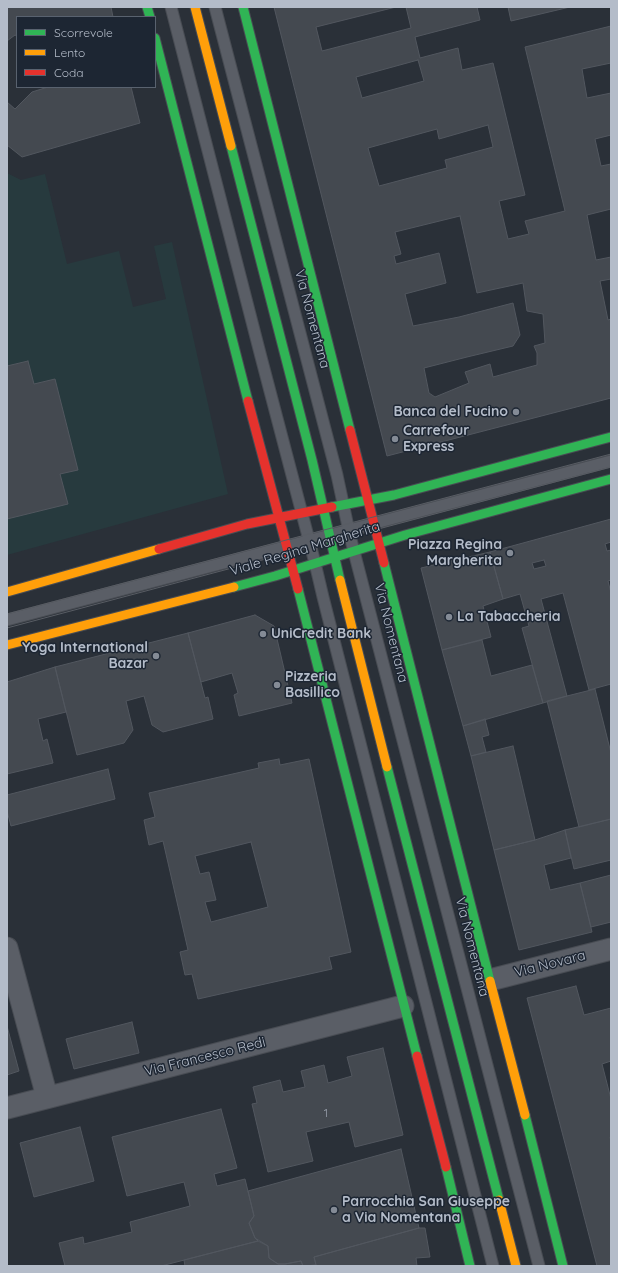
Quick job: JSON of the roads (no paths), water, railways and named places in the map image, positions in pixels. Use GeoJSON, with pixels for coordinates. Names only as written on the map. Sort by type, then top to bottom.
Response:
{"type":"FeatureCollection","features":[{"type":"Feature","properties":{"kind":"main road"},"geometry":{"type":"LineString","coordinates":[[195,7],[516,1266]]}},
{"type":"Feature","properties":{"kind":"main road","name":"Via Nomentana"},"geometry":{"type":"LineString","coordinates":[[243,7],[563,1266]]}},
{"type":"Feature","properties":{"kind":"main road"},"geometry":{"type":"LineString","coordinates":[[156,42],[278,517],[287,546],[403,1006],[441,1146],[470,1266]]}},
{"type":"Feature","properties":{"kind":"main road","name":"Viale Regina Margherita"},"geometry":{"type":"LineString","coordinates":[[7,592],[247,524],[369,501],[611,437]]}},
{"type":"Feature","properties":{"kind":"main road","name":"Viale Regina Margherita"},"geometry":{"type":"LineString","coordinates":[[7,645],[247,583],[379,543],[611,479]]}},
{"type":"Feature","properties":{"kind":"street"},"geometry":{"type":"LineString","coordinates":[[7,948],[47,1097]]}},
{"type":"Feature","properties":{"kind":"street","name":"Via Novara"},"geometry":{"type":"LineString","coordinates":[[490,980],[611,949]]}},
{"type":"Feature","properties":{"kind":"street","name":"Via Francesco Redi"},"geometry":{"type":"LineString","coordinates":[[7,1108],[403,1006]]}},
{"type":"Feature","properties":{"kind":"lane"},"geometry":{"type":"LineString","coordinates":[[171,7],[315,563],[493,1266]]}},
{"type":"Feature","properties":{"kind":"lane","name":"Via Nomentana"},"geometry":{"type":"LineString","coordinates":[[215,7],[337,475],[349,530],[539,1266]]}},
{"type":"Feature","properties":{"kind":"lane","name":"Viale Regina Margherita"},"geometry":{"type":"LineString","coordinates":[[7,620],[611,461]]}},
{"type":"Feature","properties":{"kind":"tram line"},"geometry":{"type":"LineString","coordinates":[[7,614],[611,454]]}},
{"type":"Feature","properties":{"kind":"tram line"},"geometry":{"type":"LineString","coordinates":[[7,628],[611,467]]}},
{"type":"Feature","properties":{"kind":"place","name":"Banca del Fucino"},"geometry":{"type":"Point","coordinates":[516,412]}},
{"type":"Feature","properties":{"kind":"place","name":"Carrefour Express"},"geometry":{"type":"Point","coordinates":[395,439]}},
{"type":"Feature","properties":{"kind":"place","name":"Piazza Regina Margherita"},"geometry":{"type":"Point","coordinates":[510,553]}},
{"type":"Feature","properties":{"kind":"place","name":"La Tabaccheria"},"geometry":{"type":"Point","coordinates":[449,617]}},
{"type":"Feature","properties":{"kind":"place","name":"UniCredit Bank"},"geometry":{"type":"Point","coordinates":[263,634]}},
{"type":"Feature","properties":{"kind":"place","name":"Yoga International Bazar"},"geometry":{"type":"Point","coordinates":[156,656]}},
{"type":"Feature","properties":{"kind":"place","name":"Pizzeria Basillico"},"geometry":{"type":"Point","coordinates":[277,685]}},
{"type":"Feature","properties":{"kind":"place","name":"Parrocchia San Giuseppe a Via Nomentana"},"geometry":{"type":"Point","coordinates":[334,1210]}}]}
